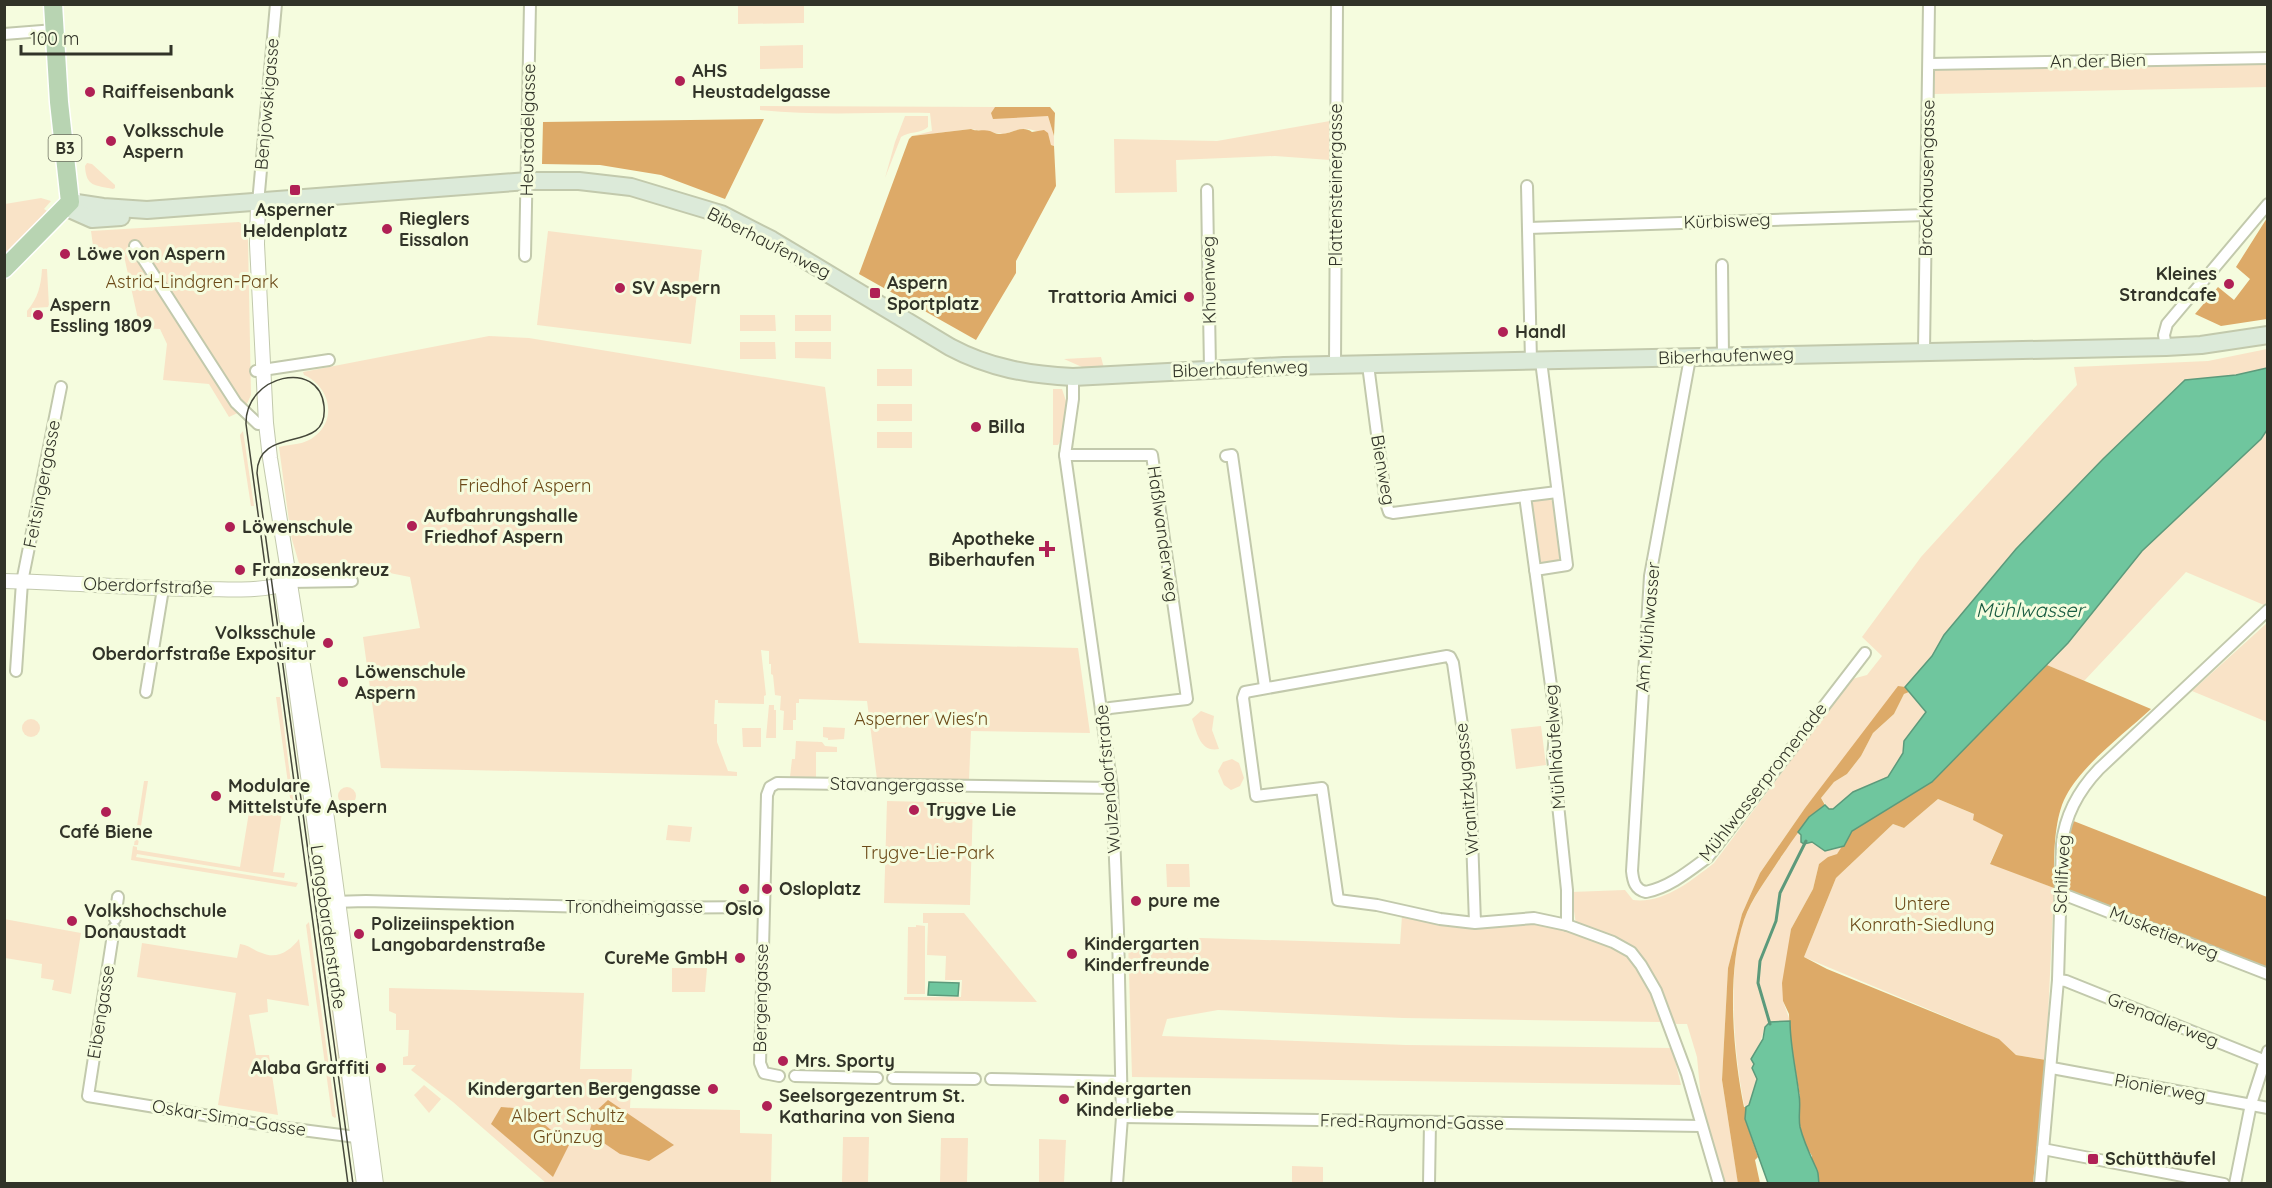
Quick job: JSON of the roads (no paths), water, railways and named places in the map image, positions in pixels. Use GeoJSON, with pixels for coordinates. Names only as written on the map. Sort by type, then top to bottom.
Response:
{"type":"FeatureCollection","features":[{"type":"Feature","properties":{"kind":"main road","name":"B3"},"geometry":{"type":"LineString","coordinates":[[53,4],[68,201]]}},
{"type":"Feature","properties":{"kind":"main road","name":"Biberhaufenweg"},"geometry":{"type":"LineString","coordinates":[[258,203],[528,181],[579,181],[631,187],[721,214],[772,240],[950,347],[976,360],[1015,371],[1073,377],[1210,369],[2166,347],[2201,345],[2268,335]]}},
{"type":"Feature","properties":{"kind":"main road"},"geometry":{"type":"LineString","coordinates":[[4,269],[68,201],[92,219],[136,216],[147,210],[258,203]]}},
{"type":"Feature","properties":{"kind":"street","name":"Benjowskigasse"},"geometry":{"type":"LineString","coordinates":[[258,203],[276,4]]}},
{"type":"Feature","properties":{"kind":"street","name":"Heustadelgasse"},"geometry":{"type":"LineString","coordinates":[[525,256],[530,4]]}},
{"type":"Feature","properties":{"kind":"street","name":"Plattensteinergasse"},"geometry":{"type":"LineString","coordinates":[[1335,366],[1337,4]]}},
{"type":"Feature","properties":{"kind":"street","name":"Brockhausengasse"},"geometry":{"type":"LineString","coordinates":[[1924,351],[1929,4]]}},
{"type":"Feature","properties":{"kind":"street"},"geometry":{"type":"LineString","coordinates":[[4,34],[55,30]]}},
{"type":"Feature","properties":{"kind":"street","name":"An der Bien"},"geometry":{"type":"LineString","coordinates":[[1929,64],[2268,57]]}},
{"type":"Feature","properties":{"kind":"street"},"geometry":{"type":"LineString","coordinates":[[1527,186],[1536,361],[1567,565],[1535,570]]}},
{"type":"Feature","properties":{"kind":"street","name":"Khuenweg"},"geometry":{"type":"LineString","coordinates":[[1207,190],[1210,369]]}},
{"type":"Feature","properties":{"kind":"street"},"geometry":{"type":"LineString","coordinates":[[258,203],[257,244],[262,332],[256,349],[258,376],[329,360]]}},
{"type":"Feature","properties":{"kind":"street"},"geometry":{"type":"LineString","coordinates":[[2166,347],[2164,335],[2167,324],[2268,204]]}},
{"type":"Feature","properties":{"kind":"street","name":"Kürbisweg"},"geometry":{"type":"LineString","coordinates":[[1528,228],[1926,215]]}},
{"type":"Feature","properties":{"kind":"street"},"geometry":{"type":"LineString","coordinates":[[135,246],[236,403],[262,424]]}},
{"type":"Feature","properties":{"kind":"street"},"geometry":{"type":"LineString","coordinates":[[1722,265],[1723,356]]}},
{"type":"Feature","properties":{"kind":"street","name":"Am Mühlwasser"},"geometry":{"type":"LineString","coordinates":[[1646,892],[1635,885],[1632,871],[1650,576],[1690,358]]}},
{"type":"Feature","properties":{"kind":"street","name":"Bienweg"},"geometry":{"type":"LineString","coordinates":[[1368,365],[1386,503],[1390,513],[1525,496]]}},
{"type":"Feature","properties":{"kind":"street","name":"Langobardenstraße"},"geometry":{"type":"LineString","coordinates":[[258,376],[278,570],[286,584],[364,1138],[376,1184]]}},
{"type":"Feature","properties":{"kind":"street","name":"Wulzendorfstraße"},"geometry":{"type":"LineString","coordinates":[[1073,377],[1073,399],[1065,455],[1112,788],[1122,1117],[1117,1184]]}},
{"type":"Feature","properties":{"kind":"street","name":"Feitsingergasse"},"geometry":{"type":"LineString","coordinates":[[16,670],[22,582],[61,387]]}},
{"type":"Feature","properties":{"kind":"street","name":"Haßlwanderweg"},"geometry":{"type":"LineString","coordinates":[[1065,455],[1152,455],[1187,699],[1110,708],[1103,712]]}},
{"type":"Feature","properties":{"kind":"street"},"geometry":{"type":"LineString","coordinates":[[1226,456],[1232,455],[1265,687],[1243,694],[1256,796],[1322,788],[1338,900],[1377,905],[1440,919],[1475,923],[1534,918],[1567,924],[1613,942],[1630,952],[1641,965],[1663,1007],[1687,1074],[1719,1184]]}},
{"type":"Feature","properties":{"kind":"street"},"geometry":{"type":"LineString","coordinates":[[1525,496],[1557,492]]}},
{"type":"Feature","properties":{"kind":"street","name":"Mühlhäufelweg"},"geometry":{"type":"LineString","coordinates":[[1525,496],[1556,722],[1553,757],[1566,890],[1567,924]]}},
{"type":"Feature","properties":{"kind":"street","name":"Oberdorfstraße"},"geometry":{"type":"LineString","coordinates":[[4,581],[163,589],[260,589],[286,584]]}},
{"type":"Feature","properties":{"kind":"street"},"geometry":{"type":"LineString","coordinates":[[286,584],[352,581]]}},
{"type":"Feature","properties":{"kind":"street"},"geometry":{"type":"LineString","coordinates":[[146,692],[163,589]]}},
{"type":"Feature","properties":{"kind":"street","name":"Schilfweg"},"geometry":{"type":"LineString","coordinates":[[2040,1184],[2052,1068],[2058,980],[2062,844],[2066,822],[2085,785],[2111,757],[2268,610]]}},
{"type":"Feature","properties":{"kind":"street","name":"Mühlwasserpromenade"},"geometry":{"type":"LineString","coordinates":[[1646,892],[1682,877],[1708,857],[1865,653]]}},
{"type":"Feature","properties":{"kind":"street","name":"Wranitzkygasse"},"geometry":{"type":"LineString","coordinates":[[1265,687],[1450,657],[1453,663],[1470,780],[1475,923]]}},
{"type":"Feature","properties":{"kind":"street","name":"Stavangergasse"},"geometry":{"type":"LineString","coordinates":[[764,907],[766,795],[770,786],[777,783],[1112,788]]}},
{"type":"Feature","properties":{"kind":"street","name":"Musketierweg"},"geometry":{"type":"LineString","coordinates":[[2060,893],[2268,974]]}},
{"type":"Feature","properties":{"kind":"street","name":"Eibengasse"},"geometry":{"type":"LineString","coordinates":[[88,1096],[118,897]]}},
{"type":"Feature","properties":{"kind":"street","name":"Trondheimgasse"},"geometry":{"type":"LineString","coordinates":[[331,902],[625,908],[764,907]]}},
{"type":"Feature","properties":{"kind":"street","name":"Bergengasse"},"geometry":{"type":"LineString","coordinates":[[764,907],[760,1063],[764,1073],[779,1076]]}},
{"type":"Feature","properties":{"kind":"street","name":"Grenadierweg"},"geometry":{"type":"LineString","coordinates":[[2058,980],[2066,981],[2266,1058]]}},
{"type":"Feature","properties":{"kind":"street"},"geometry":{"type":"LineString","coordinates":[[2235,1184],[2251,1104],[2266,1058]]}},
{"type":"Feature","properties":{"kind":"street","name":"Pionierweg"},"geometry":{"type":"LineString","coordinates":[[2052,1068],[2268,1108]]}},
{"type":"Feature","properties":{"kind":"street"},"geometry":{"type":"LineString","coordinates":[[795,1076],[877,1078]]}},
{"type":"Feature","properties":{"kind":"street"},"geometry":{"type":"LineString","coordinates":[[893,1078],[975,1079]]}},
{"type":"Feature","properties":{"kind":"street"},"geometry":{"type":"LineString","coordinates":[[991,1079],[1121,1082]]}},
{"type":"Feature","properties":{"kind":"street","name":"Oskar-Sima-Gasse"},"geometry":{"type":"LineString","coordinates":[[88,1096],[364,1138]]}},
{"type":"Feature","properties":{"kind":"street","name":"Fred-Raymond-Gasse"},"geometry":{"type":"LineString","coordinates":[[1122,1117],[1701,1126]]}},
{"type":"Feature","properties":{"kind":"street"},"geometry":{"type":"LineString","coordinates":[[1429,1184],[1430,1122]]}},
{"type":"Feature","properties":{"kind":"street","name":"Langobardenstraße"},"geometry":{"type":"LineString","coordinates":[[364,1138],[364,1184]]}},
{"type":"Feature","properties":{"kind":"street"},"geometry":{"type":"LineString","coordinates":[[2043,1149],[2224,1184]]}},
{"type":"Feature","properties":{"kind":"water","name":"Mühlwasser"},"geometry":{"type":"Polygon","coordinates":[[[2267,368],[2267,430],[2261,439],[2142,551],[2068,643],[1932,782],[1852,831],[1844,846],[1825,851],[1812,842],[1804,844],[1801,842],[1801,835],[1798,832],[1809,817],[1825,805],[1833,809],[1853,792],[1888,777],[1903,753],[1904,741],[1926,712],[1905,687],[1932,656],[1944,635],[2016,549],[2103,459],[2185,380],[2236,375],[2267,368]]]}},
{"type":"Feature","properties":{"kind":"water"},"geometry":{"type":"Polygon","coordinates":[[[929,982],[959,983],[958,996],[928,995],[929,982]]]}},
{"type":"Feature","properties":{"kind":"water"},"geometry":{"type":"Polygon","coordinates":[[[1790,1021],[1800,1099],[1800,1127],[1818,1172],[1819,1183],[1768,1183],[1745,1119],[1746,1107],[1749,1105],[1757,1079],[1751,1059],[1763,1039],[1765,1027],[1770,1022],[1790,1021]]]}},
{"type":"Feature","properties":{"kind":"waterway","name":"Mühlwasser"},"geometry":{"type":"LineString","coordinates":[[1770,1024],[1758,983],[1760,961],[1776,921],[1780,893],[1806,841]]}},
{"type":"Feature","properties":{"kind":"tram line"},"geometry":{"type":"LineString","coordinates":[[348,1184],[246,424],[249,407],[257,394],[269,384],[283,379],[297,378],[310,382],[319,391],[324,406],[323,421],[316,431],[269,448],[260,458],[257,473],[353,1184]]}},
{"type":"Feature","properties":{"kind":"place","name":"AHS Heustadelgasse"},"geometry":{"type":"Point","coordinates":[680,81]}},
{"type":"Feature","properties":{"kind":"place","name":"Raiffeisenbank"},"geometry":{"type":"Point","coordinates":[90,92]}},
{"type":"Feature","properties":{"kind":"place","name":"Volksschule Aspern"},"geometry":{"type":"Point","coordinates":[111,141]}},
{"type":"Feature","properties":{"kind":"place","name":"Asperner Heldenplatz"},"geometry":{"type":"Point","coordinates":[295,190]}},
{"type":"Feature","properties":{"kind":"place","name":"Rieglers Eissalon"},"geometry":{"type":"Point","coordinates":[387,229]}},
{"type":"Feature","properties":{"kind":"place","name":"Löwe von Aspern"},"geometry":{"type":"Point","coordinates":[65,254]}},
{"type":"Feature","properties":{"kind":"place","name":"Kleines Strandcafe"},"geometry":{"type":"Point","coordinates":[2229,284]}},
{"type":"Feature","properties":{"kind":"place","name":"SV Aspern"},"geometry":{"type":"Point","coordinates":[620,288]}},
{"type":"Feature","properties":{"kind":"place","name":"Aspern Sportplatz"},"geometry":{"type":"Point","coordinates":[875,293]}},
{"type":"Feature","properties":{"kind":"place","name":"Trattoria Amici"},"geometry":{"type":"Point","coordinates":[1189,297]}},
{"type":"Feature","properties":{"kind":"place","name":"Aspern Essling 1809"},"geometry":{"type":"Point","coordinates":[38,315]}},
{"type":"Feature","properties":{"kind":"place","name":"Handl"},"geometry":{"type":"Point","coordinates":[1503,332]}},
{"type":"Feature","properties":{"kind":"place","name":"Billa"},"geometry":{"type":"Point","coordinates":[976,427]}},
{"type":"Feature","properties":{"kind":"place","name":"Aufbahrungshalle Friedhof Aspern"},"geometry":{"type":"Point","coordinates":[412,526]}},
{"type":"Feature","properties":{"kind":"place","name":"Löwenschule"},"geometry":{"type":"Point","coordinates":[230,527]}},
{"type":"Feature","properties":{"kind":"place","name":"Apotheke Biberhaufen"},"geometry":{"type":"Point","coordinates":[1047,549]}},
{"type":"Feature","properties":{"kind":"place","name":"Franzosenkreuz"},"geometry":{"type":"Point","coordinates":[240,570]}},
{"type":"Feature","properties":{"kind":"place","name":"Volksschule Oberdorfstraße Expositur"},"geometry":{"type":"Point","coordinates":[328,643]}},
{"type":"Feature","properties":{"kind":"place","name":"Löwenschule Aspern"},"geometry":{"type":"Point","coordinates":[343,682]}},
{"type":"Feature","properties":{"kind":"place","name":"Modulare Mittelstufe Aspern"},"geometry":{"type":"Point","coordinates":[216,796]}},
{"type":"Feature","properties":{"kind":"place","name":"Trygve Lie"},"geometry":{"type":"Point","coordinates":[914,810]}},
{"type":"Feature","properties":{"kind":"place","name":"Café Biene"},"geometry":{"type":"Point","coordinates":[106,812]}},
{"type":"Feature","properties":{"kind":"place","name":"Oslo"},"geometry":{"type":"Point","coordinates":[744,889]}},
{"type":"Feature","properties":{"kind":"place","name":"Osloplatz"},"geometry":{"type":"Point","coordinates":[767,889]}},
{"type":"Feature","properties":{"kind":"place","name":"pure me"},"geometry":{"type":"Point","coordinates":[1136,901]}},
{"type":"Feature","properties":{"kind":"place","name":"Volkshochschule Donaustadt"},"geometry":{"type":"Point","coordinates":[72,921]}},
{"type":"Feature","properties":{"kind":"place","name":"Polizeiinspektion Langobardenstraße"},"geometry":{"type":"Point","coordinates":[359,934]}},
{"type":"Feature","properties":{"kind":"place","name":"Kindergarten Kinderfreunde"},"geometry":{"type":"Point","coordinates":[1072,954]}},
{"type":"Feature","properties":{"kind":"place","name":"CureMe GmbH"},"geometry":{"type":"Point","coordinates":[740,958]}},
{"type":"Feature","properties":{"kind":"place","name":"Mrs. Sporty"},"geometry":{"type":"Point","coordinates":[783,1061]}},
{"type":"Feature","properties":{"kind":"place","name":"Alaba Graffiti"},"geometry":{"type":"Point","coordinates":[381,1068]}},
{"type":"Feature","properties":{"kind":"place","name":"Kindergarten Bergengasse"},"geometry":{"type":"Point","coordinates":[713,1089]}},
{"type":"Feature","properties":{"kind":"place","name":"Kindergarten Kinderliebe"},"geometry":{"type":"Point","coordinates":[1064,1099]}},
{"type":"Feature","properties":{"kind":"place","name":"Seelsorgezentrum St. Katharina von Siena"},"geometry":{"type":"Point","coordinates":[767,1106]}},
{"type":"Feature","properties":{"kind":"place","name":"Schütthäufel"},"geometry":{"type":"Point","coordinates":[2093,1159]}},
{"type":"Feature","properties":{"kind":"park label","name":"Astrid-Lindgren-Park"},"geometry":{"type":"Point","coordinates":[192,282]}},
{"type":"Feature","properties":{"kind":"park label","name":"Friedhof Aspern"},"geometry":{"type":"Point","coordinates":[525,486]}},
{"type":"Feature","properties":{"kind":"park label","name":"Asperner Wies'n"},"geometry":{"type":"Point","coordinates":[921,719]}},
{"type":"Feature","properties":{"kind":"park label","name":"Trygve-Lie-Park"},"geometry":{"type":"Point","coordinates":[928,853]}},
{"type":"Feature","properties":{"kind":"park label","name":"Untere Konrath-Siedlung"},"geometry":{"type":"Point","coordinates":[1922,914]}},
{"type":"Feature","properties":{"kind":"park label","name":"Albert Schultz Grünzug"},"geometry":{"type":"Point","coordinates":[568,1126]}}]}
